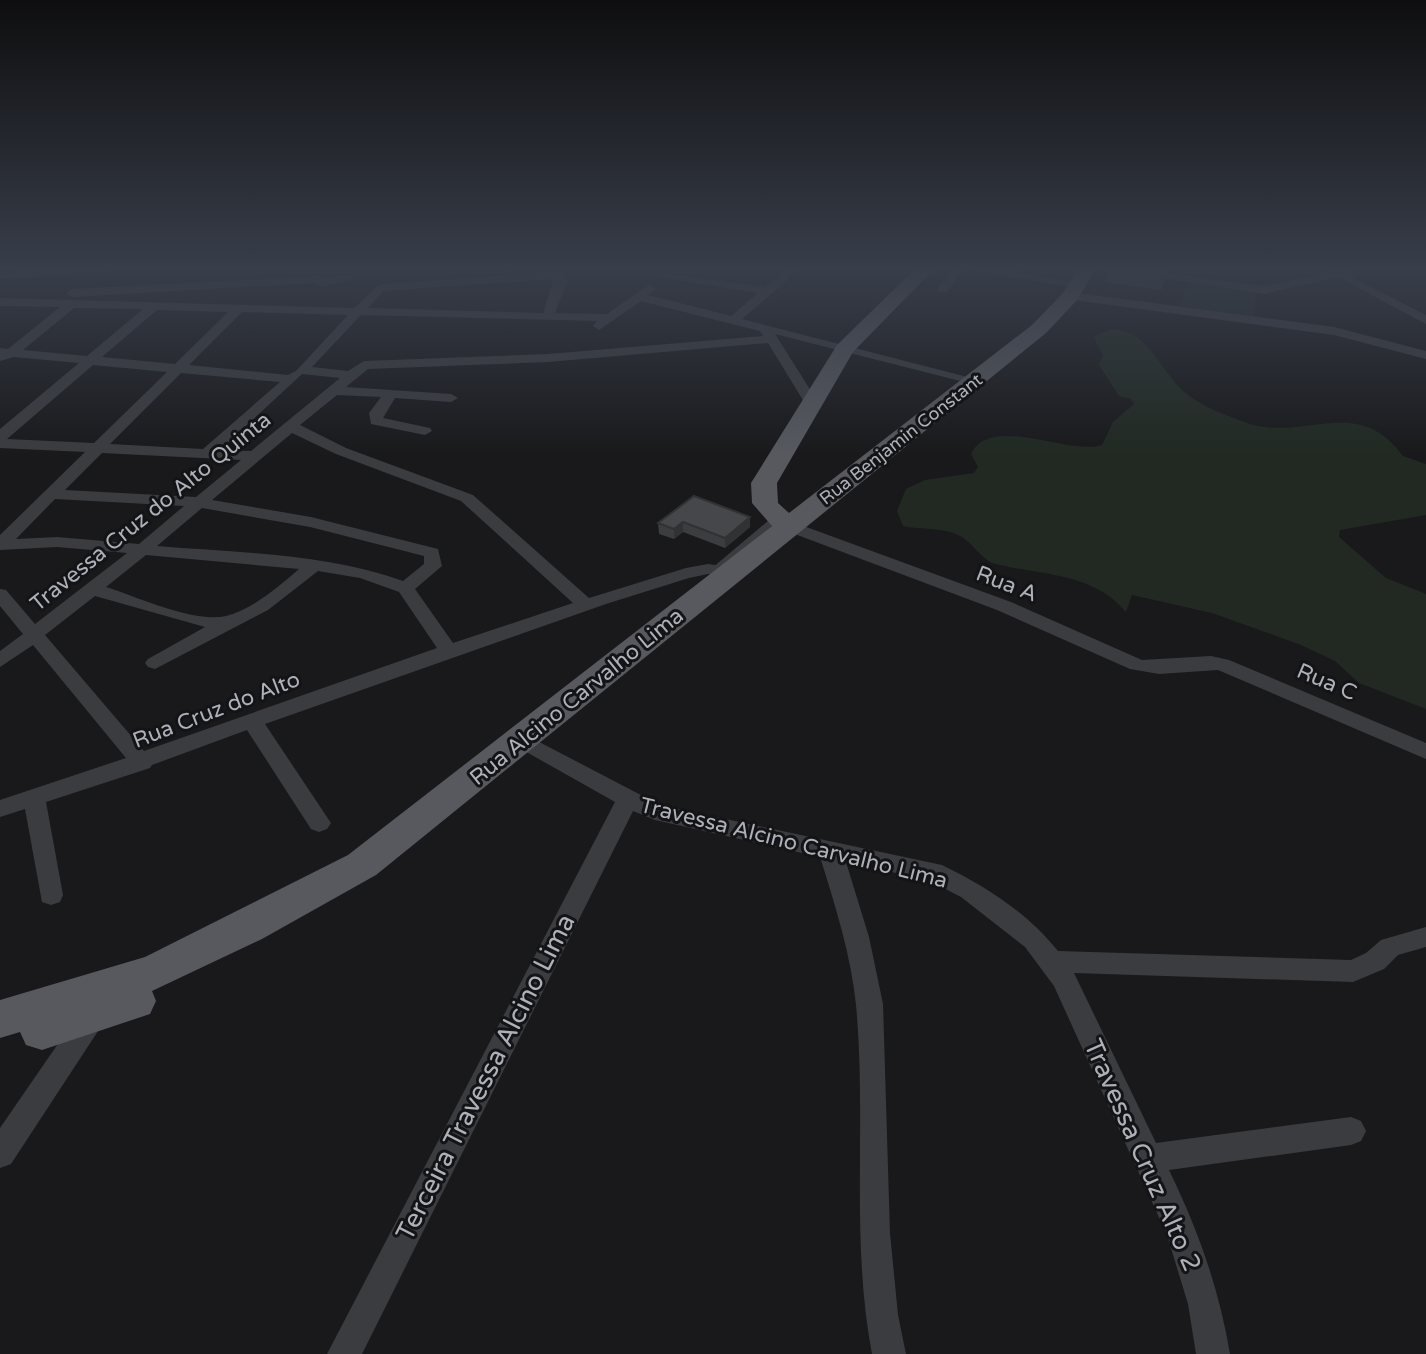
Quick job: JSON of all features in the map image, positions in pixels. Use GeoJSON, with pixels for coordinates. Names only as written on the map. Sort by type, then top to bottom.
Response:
{"type":"FeatureCollection","features":[{"type":"Feature","properties":{"kind":"main road"},"geometry":{"type":"LineString","coordinates":[[784,522],[765,505],[761,490],[844,349],[863,330]]}},
{"type":"Feature","properties":{"kind":"main road","name":"Rua Benjamin Constant"},"geometry":{"type":"LineString","coordinates":[[784,522],[976,381],[1038,330]]}},
{"type":"Feature","properties":{"kind":"main road","name":"Rua Alcino Carvalho Lima"},"geometry":{"type":"LineString","coordinates":[[0,1041],[92,1017],[144,998],[233,955],[336,891],[362,865],[522,740],[784,522]]}},
{"type":"Feature","properties":{"kind":"main road","name":"Rua Alcino Carvalho Lima"},"geometry":{"type":"LineString","coordinates":[[0,1019],[155,972],[248,927],[362,865]]}},
{"type":"Feature","properties":{"kind":"street"},"geometry":{"type":"LineString","coordinates":[[4,356],[37,330]]}},
{"type":"Feature","properties":{"kind":"street"},"geometry":{"type":"LineString","coordinates":[[0,437],[126,330]]}},
{"type":"Feature","properties":{"kind":"street"},"geometry":{"type":"LineString","coordinates":[[0,545],[215,330]]}},
{"type":"Feature","properties":{"kind":"street"},"geometry":{"type":"LineString","coordinates":[[208,452],[297,374],[340,330]]}},
{"type":"Feature","properties":{"kind":"street"},"geometry":{"type":"LineString","coordinates":[[758,330],[976,381]]}},
{"type":"Feature","properties":{"kind":"street"},"geometry":{"type":"LineString","coordinates":[[1327,330],[1426,355]]}},
{"type":"Feature","properties":{"kind":"street"},"geometry":{"type":"LineString","coordinates":[[4,356],[173,370],[348,375],[374,364],[548,358],[769,334]]}},
{"type":"Feature","properties":{"kind":"street"},"geometry":{"type":"LineString","coordinates":[[769,334],[811,402]]}},
{"type":"Feature","properties":{"kind":"street","name":"Travessa Cruz do Alto Quinta"},"geometry":{"type":"LineString","coordinates":[[0,661],[292,427],[348,375]]}},
{"type":"Feature","properties":{"kind":"street"},"geometry":{"type":"LineString","coordinates":[[332,390],[451,398]]}},
{"type":"Feature","properties":{"kind":"street"},"geometry":{"type":"LineString","coordinates":[[391,394],[376,413],[376,421],[425,431]]}},
{"type":"Feature","properties":{"kind":"street"},"geometry":{"type":"LineString","coordinates":[[292,427],[341,451],[467,498],[586,605]]}},
{"type":"Feature","properties":{"kind":"street"},"geometry":{"type":"LineString","coordinates":[[0,443],[254,456]]}},
{"type":"Feature","properties":{"kind":"street"},"geometry":{"type":"LineString","coordinates":[[48,494],[196,502],[311,522],[428,550],[435,556],[433,566],[405,588]]}},
{"type":"Feature","properties":{"kind":"street"},"geometry":{"type":"LineString","coordinates":[[0,520],[23,521]]}},
{"type":"Feature","properties":{"kind":"street","name":"Rua A"},"geometry":{"type":"LineString","coordinates":[[784,522],[1004,606],[1137,665],[1157,669],[1206,662]]}},
{"type":"Feature","properties":{"kind":"street"},"geometry":{"type":"LineString","coordinates":[[0,545],[57,542],[314,565],[364,573],[405,588],[447,649]]}},
{"type":"Feature","properties":{"kind":"street"},"geometry":{"type":"LineString","coordinates":[[155,663],[280,593],[314,565]]}},
{"type":"Feature","properties":{"kind":"street","name":"Rua Cruz do Alto"},"geometry":{"type":"LineString","coordinates":[[0,809],[142,763],[447,649],[686,573],[724,571]]}},
{"type":"Feature","properties":{"kind":"street"},"geometry":{"type":"LineString","coordinates":[[93,589],[208,622],[233,619]]}},
{"type":"Feature","properties":{"kind":"street"},"geometry":{"type":"LineString","coordinates":[[0,594],[142,763]]}},
{"type":"Feature","properties":{"kind":"street","name":"Rua C"},"geometry":{"type":"LineString","coordinates":[[1206,662],[1242,672],[1426,752]]}},
{"type":"Feature","properties":{"kind":"street"},"geometry":{"type":"LineString","coordinates":[[252,721],[319,823]]}},
{"type":"Feature","properties":{"kind":"street","name":"Travessa Alcino Carvalho Lima"},"geometry":{"type":"LineString","coordinates":[[522,740],[627,801],[685,820],[911,866],[952,880],[1034,940],[1054,962]]}},
{"type":"Feature","properties":{"kind":"street"},"geometry":{"type":"LineString","coordinates":[[34,798],[51,895]]}},
{"type":"Feature","properties":{"kind":"street","name":"Terceira Travessa Alcino Lima"},"geometry":{"type":"LineString","coordinates":[[344,1354],[627,801]]}},
{"type":"Feature","properties":{"kind":"street"},"geometry":{"type":"LineString","coordinates":[[830,850],[856,931],[870,1014],[878,1293],[889,1354]]}},
{"type":"Feature","properties":{"kind":"street"},"geometry":{"type":"LineString","coordinates":[[1054,962],[1353,971],[1375,961],[1390,947],[1426,937]]}},
{"type":"Feature","properties":{"kind":"street","name":"Travessa Cruz Alto 2"},"geometry":{"type":"LineString","coordinates":[[1054,962],[1150,1158],[1197,1273],[1213,1354]]}},
{"type":"Feature","properties":{"kind":"street"},"geometry":{"type":"LineString","coordinates":[[0,1154],[92,1017]]}},
{"type":"Feature","properties":{"kind":"street"},"geometry":{"type":"LineString","coordinates":[[1150,1158],[1351,1131]]}},
{"type":"Feature","properties":{"kind":"shaded area"},"geometry":{"type":"Polygon","coordinates":[[[1117,330],[1136,337],[1188,395],[1222,414],[1266,427],[1348,423],[1367,427],[1385,437],[1403,456],[1426,464],[1426,515],[1340,530],[1339,537],[1386,578],[1426,594],[1426,709],[1359,683],[1335,661],[1301,645],[1212,613],[1132,595],[1126,612],[1097,589],[1081,582],[992,563],[955,534],[903,526],[897,511],[906,489],[925,480],[974,473],[978,467],[971,454],[981,442],[1012,436],[1088,447],[1102,445],[1113,422],[1134,404],[1131,399],[1119,396],[1099,365],[1103,355],[1093,336],[1117,330]]]}},
{"type":"Feature","properties":{"kind":"building"},"geometry":{"type":"Polygon","coordinates":[[[694,496],[750,517],[725,538],[683,522],[674,529],[658,523],[694,496]]]}}]}
